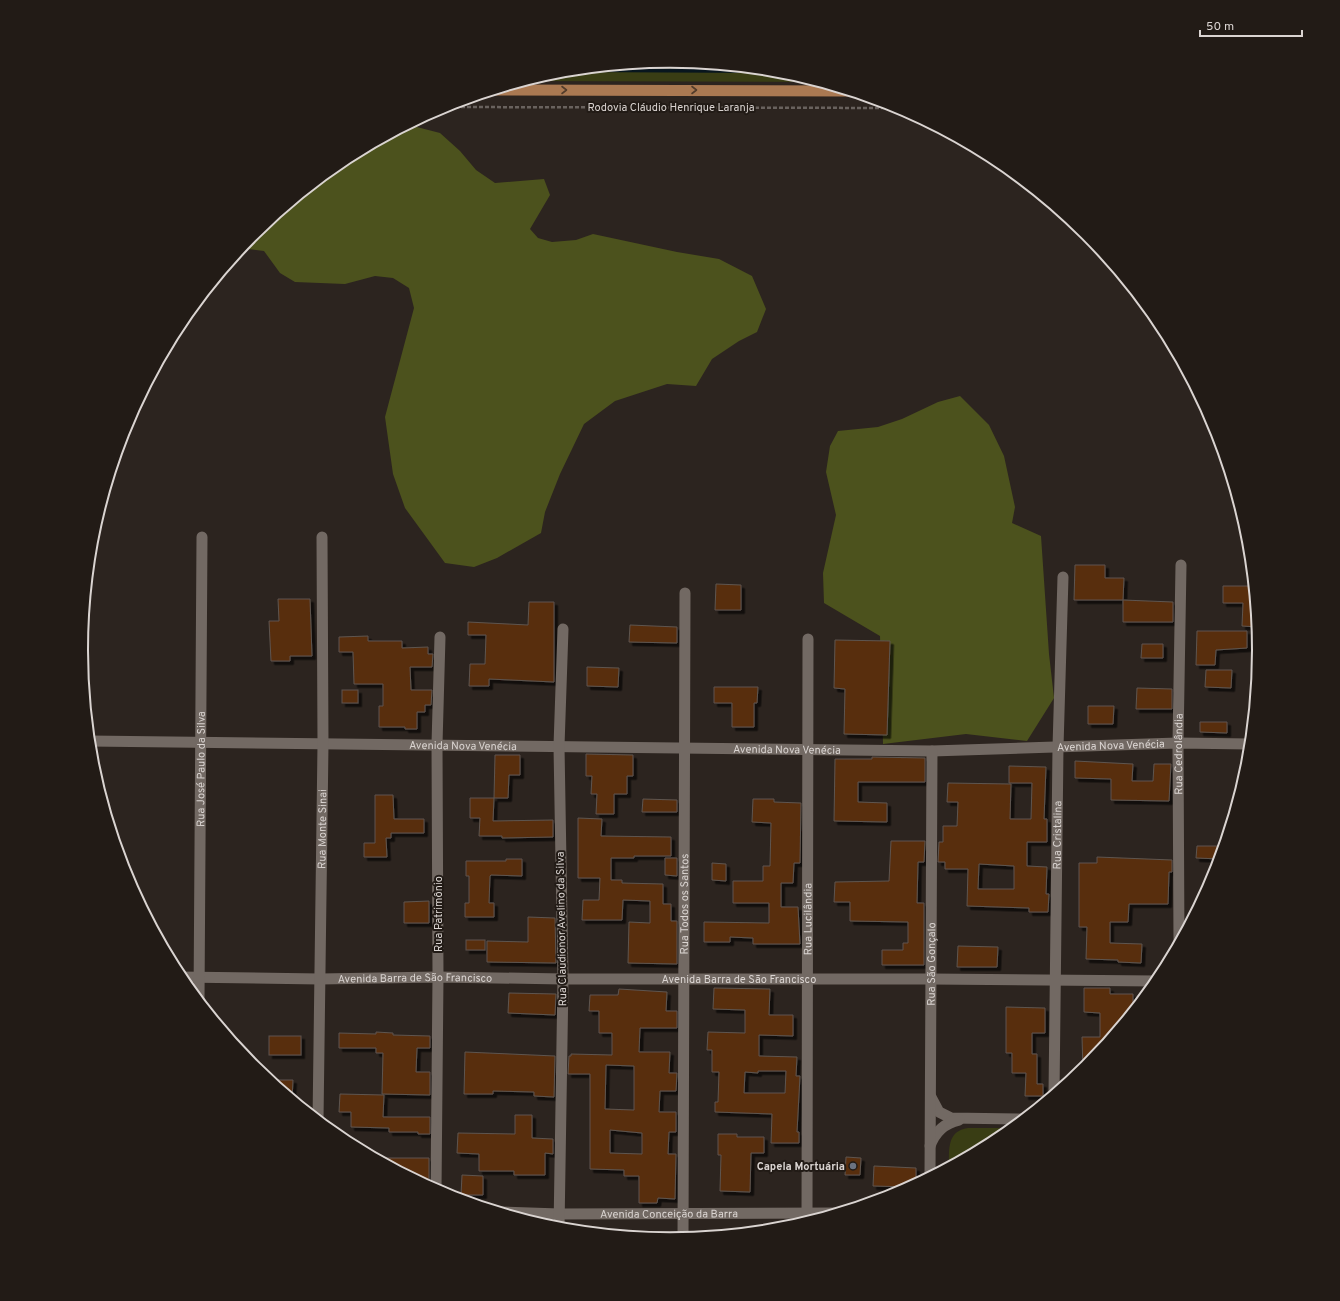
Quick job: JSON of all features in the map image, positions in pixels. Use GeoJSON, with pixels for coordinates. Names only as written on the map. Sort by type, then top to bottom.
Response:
{"type":"FeatureCollection","features":[{"type":"Feature","properties":{"kind":"main road","name":"Rodovia Cláudio Henrique Laranja"},"geometry":{"type":"LineString","coordinates":[[512,90],[831,91]]}},
{"type":"Feature","properties":{"kind":"street","name":"Rua José Paulo da Silva"},"geometry":{"type":"LineString","coordinates":[[199,992],[202,537]]}},
{"type":"Feature","properties":{"kind":"street","name":"Rua Monte Sinai"},"geometry":{"type":"LineString","coordinates":[[318,1115],[323,744],[322,537]]}},
{"type":"Feature","properties":{"kind":"street","name":"Rua Cedrolândia"},"geometry":{"type":"LineString","coordinates":[[1179,933],[1178,743],[1181,565]]}},
{"type":"Feature","properties":{"kind":"street","name":"Rua Cristalina"},"geometry":{"type":"LineString","coordinates":[[1054,1088],[1058,747],[1063,577]]}},
{"type":"Feature","properties":{"kind":"street","name":"Rua Todos os Santos"},"geometry":{"type":"LineString","coordinates":[[683,1233],[685,593]]}},
{"type":"Feature","properties":{"kind":"street","name":"Rua Claudionor Avelino da Silva"},"geometry":{"type":"LineString","coordinates":[[559,1222],[562,979],[559,746],[564,629]]}},
{"type":"Feature","properties":{"kind":"street","name":"Rua Patrimônio"},"geometry":{"type":"LineString","coordinates":[[436,1184],[438,976],[437,744],[440,637]]}},
{"type":"Feature","properties":{"kind":"street","name":"Rua Lucilândia"},"geometry":{"type":"LineString","coordinates":[[807,1216],[808,639]]}},
{"type":"Feature","properties":{"kind":"street","name":"Avenida Nova Venécia"},"geometry":{"type":"LineString","coordinates":[[95,741],[932,751],[1178,743],[1245,744]]}},
{"type":"Feature","properties":{"kind":"street","name":"Rua São Gonçalo"},"geometry":{"type":"LineString","coordinates":[[930,1172],[932,751]]}},
{"type":"Feature","properties":{"kind":"street","name":"Avenida Barra de São Francisco"},"geometry":{"type":"LineString","coordinates":[[188,977],[320,979],[438,976],[562,979],[808,978],[1148,982]]}},
{"type":"Feature","properties":{"kind":"street"},"geometry":{"type":"LineString","coordinates":[[930,1091],[932,1102],[939,1112],[950,1118],[1017,1119]]}},
{"type":"Feature","properties":{"kind":"street"},"geometry":{"type":"LineString","coordinates":[[930,1147],[936,1134],[946,1125],[953,1121],[970,1119]]}},
{"type":"Feature","properties":{"kind":"street","name":"Avenida Conceição da Barra"},"geometry":{"type":"LineString","coordinates":[[518,1213],[559,1214],[683,1212],[805,1217]]}},
{"type":"Feature","properties":{"kind":"path","name":"Rodovia Cláudio Henrique Laranja"},"geometry":{"type":"LineString","coordinates":[[461,107],[882,108]]}},
{"type":"Feature","properties":{"kind":"green space"},"geometry":{"type":"Polygon","coordinates":[[[670,68],[708,69],[746,73],[796,82],[547,81],[594,73],[632,69],[670,68]]]}},
{"type":"Feature","properties":{"kind":"green space"},"geometry":{"type":"Polygon","coordinates":[[[415,127],[440,133],[460,151],[476,170],[495,183],[544,179],[550,195],[530,229],[538,238],[552,242],[576,240],[593,234],[677,252],[719,259],[752,276],[766,309],[757,332],[739,341],[712,359],[696,386],[667,384],[615,401],[584,424],[560,474],[545,512],[541,533],[497,558],[474,567],[445,563],[405,508],[393,474],[385,417],[414,308],[409,288],[393,278],[375,276],[345,284],[295,282],[280,273],[264,251],[248,249],[315,188],[346,166],[415,127]]]}},
{"type":"Feature","properties":{"kind":"green space"},"geometry":{"type":"Polygon","coordinates":[[[960,396],[989,425],[1004,456],[1015,507],[1012,523],[1041,536],[1049,654],[1054,698],[1027,741],[966,734],[883,744],[880,636],[824,603],[823,573],[836,515],[826,472],[830,446],[838,431],[878,427],[902,419],[938,402],[960,396]]]}},
{"type":"Feature","properties":{"kind":"green space"},"geometry":{"type":"Polygon","coordinates":[[[968,1128],[1004,1128],[949,1162],[949,1148],[951,1142],[956,1133],[968,1128]]]}},
{"type":"Feature","properties":{"kind":"building"},"geometry":{"type":"Polygon","coordinates":[[[1075,565],[1105,565],[1105,578],[1124,578],[1123,600],[1074,600],[1075,565]]]}},
{"type":"Feature","properties":{"kind":"building"},"geometry":{"type":"Polygon","coordinates":[[[716,584],[741,585],[741,610],[715,610],[716,584]]]}},
{"type":"Feature","properties":{"kind":"building"},"geometry":{"type":"Polygon","coordinates":[[[1223,586],[1249,586],[1251,627],[1242,626],[1243,603],[1223,603],[1223,586]]]}},
{"type":"Feature","properties":{"kind":"building"},"geometry":{"type":"Polygon","coordinates":[[[278,599],[310,599],[312,656],[290,656],[290,661],[271,661],[269,621],[279,621],[278,599]]]}},
{"type":"Feature","properties":{"kind":"building"},"geometry":{"type":"Polygon","coordinates":[[[1123,600],[1173,602],[1173,622],[1123,622],[1123,600]]]}},
{"type":"Feature","properties":{"kind":"building"},"geometry":{"type":"Polygon","coordinates":[[[529,602],[554,602],[554,682],[489,679],[489,686],[469,686],[470,664],[485,664],[486,635],[468,635],[468,622],[528,625],[529,602]]]}},
{"type":"Feature","properties":{"kind":"building"},"geometry":{"type":"Polygon","coordinates":[[[630,625],[677,627],[677,643],[629,642],[630,625]]]}},
{"type":"Feature","properties":{"kind":"building"},"geometry":{"type":"Polygon","coordinates":[[[1197,631],[1247,631],[1247,648],[1216,650],[1215,665],[1196,665],[1197,631]]]}},
{"type":"Feature","properties":{"kind":"building"},"geometry":{"type":"Polygon","coordinates":[[[368,636],[368,641],[402,641],[402,648],[428,647],[428,654],[433,654],[432,667],[410,667],[411,690],[432,690],[431,705],[425,705],[425,712],[417,712],[417,729],[405,729],[405,727],[379,727],[379,706],[383,706],[383,684],[354,684],[353,652],[339,652],[339,637],[368,636]]]}},
{"type":"Feature","properties":{"kind":"building"},"geometry":{"type":"Polygon","coordinates":[[[835,640],[890,641],[887,735],[844,734],[845,689],[834,688],[835,640]]]}},
{"type":"Feature","properties":{"kind":"building"},"geometry":{"type":"Polygon","coordinates":[[[1142,644],[1163,644],[1163,658],[1141,658],[1142,644]]]}},
{"type":"Feature","properties":{"kind":"building"},"geometry":{"type":"Polygon","coordinates":[[[587,667],[619,668],[618,687],[587,686],[587,667]]]}},
{"type":"Feature","properties":{"kind":"building"},"geometry":{"type":"Polygon","coordinates":[[[1206,670],[1232,670],[1231,688],[1205,687],[1206,670]]]}},
{"type":"Feature","properties":{"kind":"building"},"geometry":{"type":"Polygon","coordinates":[[[714,687],[758,687],[757,703],[754,703],[754,727],[732,727],[732,703],[714,703],[714,687]]]}},
{"type":"Feature","properties":{"kind":"building"},"geometry":{"type":"Polygon","coordinates":[[[1137,688],[1172,689],[1172,709],[1136,709],[1137,688]]]}},
{"type":"Feature","properties":{"kind":"building"},"geometry":{"type":"Polygon","coordinates":[[[342,690],[358,690],[358,703],[342,703],[342,690]]]}},
{"type":"Feature","properties":{"kind":"building"},"geometry":{"type":"Polygon","coordinates":[[[1088,706],[1114,706],[1113,724],[1088,724],[1088,706]]]}},
{"type":"Feature","properties":{"kind":"building"},"geometry":{"type":"Polygon","coordinates":[[[1200,722],[1227,722],[1227,733],[1200,732],[1200,722]]]}},
{"type":"Feature","properties":{"kind":"building"},"geometry":{"type":"Polygon","coordinates":[[[586,754],[633,755],[633,776],[627,776],[627,794],[614,794],[614,814],[596,814],[597,794],[591,794],[592,776],[586,776],[586,754]]]}},
{"type":"Feature","properties":{"kind":"building"},"geometry":{"type":"Polygon","coordinates":[[[495,755],[520,755],[520,775],[509,775],[508,798],[494,798],[495,755]]]}},
{"type":"Feature","properties":{"kind":"building"},"geometry":{"type":"Polygon","coordinates":[[[872,757],[925,758],[925,782],[858,782],[858,802],[887,803],[887,822],[834,821],[835,759],[872,759],[872,757]]]}},
{"type":"Feature","properties":{"kind":"building"},"geometry":{"type":"Polygon","coordinates":[[[1075,761],[1133,764],[1132,781],[1153,781],[1154,764],[1171,764],[1169,801],[1111,800],[1111,779],[1075,778],[1075,761]]]}},
{"type":"Feature","properties":{"kind":"building"},"geometry":{"type":"Polygon","coordinates":[[[1009,766],[1046,767],[1044,819],[1047,819],[1047,842],[1027,842],[1027,866],[1047,867],[1046,894],[1049,894],[1048,912],[1029,912],[1029,908],[967,906],[968,869],[945,869],[945,862],[938,862],[939,842],[943,842],[943,826],[957,826],[958,802],[947,802],[948,783],[1011,784],[1010,819],[1031,819],[1032,783],[1009,783],[1009,766]],[[979,864],[978,889],[1014,889],[1014,866],[979,864]]]}},
{"type":"Feature","properties":{"kind":"building"},"geometry":{"type":"Polygon","coordinates":[[[375,795],[393,795],[394,819],[424,819],[424,833],[391,833],[391,838],[386,838],[387,857],[364,857],[364,843],[375,843],[375,795]]]}},
{"type":"Feature","properties":{"kind":"building"},"geometry":{"type":"Polygon","coordinates":[[[470,798],[494,798],[493,821],[553,820],[553,837],[502,838],[502,836],[479,836],[480,818],[470,818],[470,798]]]}},
{"type":"Feature","properties":{"kind":"building"},"geometry":{"type":"Polygon","coordinates":[[[643,799],[677,800],[677,812],[642,812],[643,799]]]}},
{"type":"Feature","properties":{"kind":"building"},"geometry":{"type":"Polygon","coordinates":[[[753,799],[774,799],[774,802],[801,803],[800,863],[794,863],[793,883],[781,883],[781,907],[798,907],[800,944],[753,944],[753,938],[730,937],[730,942],[704,942],[704,922],[769,923],[769,903],[733,903],[733,881],[763,881],[763,866],[770,866],[771,823],[752,822],[753,799]]]}},
{"type":"Feature","properties":{"kind":"building"},"geometry":{"type":"Polygon","coordinates":[[[578,818],[602,819],[601,836],[671,837],[671,856],[634,856],[634,858],[611,858],[611,880],[622,880],[622,883],[663,884],[663,904],[671,904],[671,921],[677,921],[677,964],[628,963],[629,922],[650,923],[650,901],[623,900],[622,920],[582,920],[583,900],[599,900],[600,878],[578,878],[578,818]]]}},
{"type":"Feature","properties":{"kind":"building"},"geometry":{"type":"Polygon","coordinates":[[[891,841],[925,841],[924,862],[918,862],[917,903],[924,903],[924,965],[882,965],[882,950],[903,950],[903,943],[908,943],[908,922],[850,921],[850,902],[834,902],[835,882],[889,881],[891,841]]]}},
{"type":"Feature","properties":{"kind":"building"},"geometry":{"type":"Polygon","coordinates":[[[1197,846],[1219,846],[1214,859],[1196,858],[1197,846]]]}},
{"type":"Feature","properties":{"kind":"building"},"geometry":{"type":"Polygon","coordinates":[[[1097,857],[1172,860],[1172,872],[1169,872],[1168,904],[1129,904],[1128,922],[1110,922],[1110,943],[1142,944],[1141,963],[1118,962],[1118,960],[1086,959],[1087,927],[1079,927],[1079,863],[1097,863],[1097,857]]]}},
{"type":"Feature","properties":{"kind":"building"},"geometry":{"type":"Polygon","coordinates":[[[665,858],[677,858],[677,876],[665,875],[665,858]]]}},
{"type":"Feature","properties":{"kind":"building"},"geometry":{"type":"Polygon","coordinates":[[[506,859],[522,859],[522,876],[490,876],[489,903],[494,903],[494,917],[465,917],[465,903],[469,903],[469,876],[466,876],[466,861],[506,861],[506,859]]]}},
{"type":"Feature","properties":{"kind":"building"},"geometry":{"type":"Polygon","coordinates":[[[712,863],[726,864],[726,881],[712,880],[712,863]]]}},
{"type":"Feature","properties":{"kind":"building"},"geometry":{"type":"Polygon","coordinates":[[[429,901],[429,923],[404,923],[404,902],[429,901]]]}},
{"type":"Feature","properties":{"kind":"building"},"geometry":{"type":"Polygon","coordinates":[[[528,917],[555,918],[556,963],[487,962],[487,941],[528,942],[528,917]]]}},
{"type":"Feature","properties":{"kind":"building"},"geometry":{"type":"Polygon","coordinates":[[[466,940],[485,940],[485,950],[466,950],[466,940]]]}},
{"type":"Feature","properties":{"kind":"building"},"geometry":{"type":"Polygon","coordinates":[[[958,946],[998,947],[997,967],[957,967],[958,946]]]}},
{"type":"Feature","properties":{"kind":"building"},"geometry":{"type":"Polygon","coordinates":[[[714,988],[770,989],[769,1015],[793,1015],[793,1036],[759,1035],[759,1056],[797,1057],[796,1076],[800,1076],[797,1132],[799,1132],[799,1143],[771,1143],[772,1114],[715,1112],[715,1102],[718,1102],[719,1072],[712,1072],[712,1050],[707,1050],[708,1032],[745,1033],[745,1010],[713,1009],[714,988]],[[758,1071],[758,1073],[745,1072],[744,1093],[785,1093],[786,1071],[758,1071]]]}},
{"type":"Feature","properties":{"kind":"building"},"geometry":{"type":"Polygon","coordinates":[[[1084,988],[1110,988],[1110,994],[1133,994],[1132,1005],[1108,1035],[1083,1061],[1082,1037],[1100,1037],[1100,1013],[1084,1012],[1084,988]]]}},
{"type":"Feature","properties":{"kind":"building"},"geometry":{"type":"Polygon","coordinates":[[[619,989],[667,992],[666,1011],[677,1011],[677,1028],[640,1028],[639,1052],[670,1052],[669,1073],[677,1073],[676,1091],[660,1091],[659,1112],[676,1112],[676,1132],[669,1132],[668,1154],[676,1154],[675,1199],[658,1198],[657,1203],[639,1203],[639,1176],[624,1176],[624,1170],[590,1169],[590,1074],[568,1074],[569,1056],[571,1056],[571,1054],[612,1055],[612,1033],[599,1033],[599,1011],[589,1011],[590,995],[618,995],[619,989]],[[606,1065],[605,1109],[634,1110],[634,1066],[606,1065]],[[610,1130],[610,1153],[642,1154],[642,1133],[610,1130]]]}},
{"type":"Feature","properties":{"kind":"building"},"geometry":{"type":"Polygon","coordinates":[[[509,993],[556,994],[555,1015],[508,1013],[509,993]]]}},
{"type":"Feature","properties":{"kind":"building"},"geometry":{"type":"Polygon","coordinates":[[[1006,1007],[1045,1008],[1045,1033],[1032,1033],[1032,1054],[1037,1054],[1037,1084],[1043,1084],[1043,1096],[1025,1096],[1026,1073],[1012,1073],[1012,1053],[1006,1053],[1006,1007]]]}},
{"type":"Feature","properties":{"kind":"building"},"geometry":{"type":"Polygon","coordinates":[[[376,1032],[393,1033],[393,1035],[430,1036],[430,1048],[417,1048],[416,1072],[430,1072],[430,1095],[382,1094],[383,1053],[376,1053],[376,1048],[339,1048],[339,1033],[376,1034],[376,1032]]]}},
{"type":"Feature","properties":{"kind":"building"},"geometry":{"type":"Polygon","coordinates":[[[269,1036],[301,1036],[301,1055],[269,1055],[269,1036]]]}},
{"type":"Feature","properties":{"kind":"building"},"geometry":{"type":"Polygon","coordinates":[[[465,1052],[555,1056],[554,1097],[534,1096],[534,1092],[493,1091],[493,1094],[464,1094],[465,1052]]]}},
{"type":"Feature","properties":{"kind":"building"},"geometry":{"type":"Polygon","coordinates":[[[277,1080],[293,1080],[292,1093],[277,1080]]]}},
{"type":"Feature","properties":{"kind":"building"},"geometry":{"type":"Polygon","coordinates":[[[340,1094],[384,1095],[383,1117],[430,1117],[430,1134],[418,1134],[418,1132],[389,1132],[389,1128],[351,1127],[351,1112],[339,1112],[340,1094]]]}},
{"type":"Feature","properties":{"kind":"building"},"geometry":{"type":"Polygon","coordinates":[[[515,1115],[532,1115],[532,1138],[553,1139],[553,1154],[545,1153],[545,1175],[514,1175],[514,1171],[479,1171],[479,1154],[457,1153],[458,1133],[515,1134],[515,1115]]]}},
{"type":"Feature","properties":{"kind":"building"},"geometry":{"type":"Polygon","coordinates":[[[718,1134],[737,1134],[737,1137],[764,1137],[764,1153],[751,1153],[750,1192],[720,1191],[721,1155],[718,1155],[718,1134]]]}},
{"type":"Feature","properties":{"kind":"building","name":"Capela Mortuária"},"geometry":{"type":"Polygon","coordinates":[[[846,1157],[861,1158],[860,1175],[845,1175],[846,1157]]]}},
{"type":"Feature","properties":{"kind":"building"},"geometry":{"type":"Polygon","coordinates":[[[384,1158],[429,1158],[429,1181],[384,1158]]]}},
{"type":"Feature","properties":{"kind":"building"},"geometry":{"type":"Polygon","coordinates":[[[874,1166],[916,1168],[916,1178],[898,1187],[873,1186],[874,1166]]]}},
{"type":"Feature","properties":{"kind":"building"},"geometry":{"type":"Polygon","coordinates":[[[462,1175],[483,1176],[483,1195],[461,1194],[462,1175]]]}},
{"type":"Feature","properties":{"kind":"waterway"},"geometry":{"type":"LineString","coordinates":[[620,70],[725,71]]}},
{"type":"Feature","properties":{"kind":"place","name":"Capela Mortuária"},"geometry":{"type":"Point","coordinates":[853,1166]}}]}
